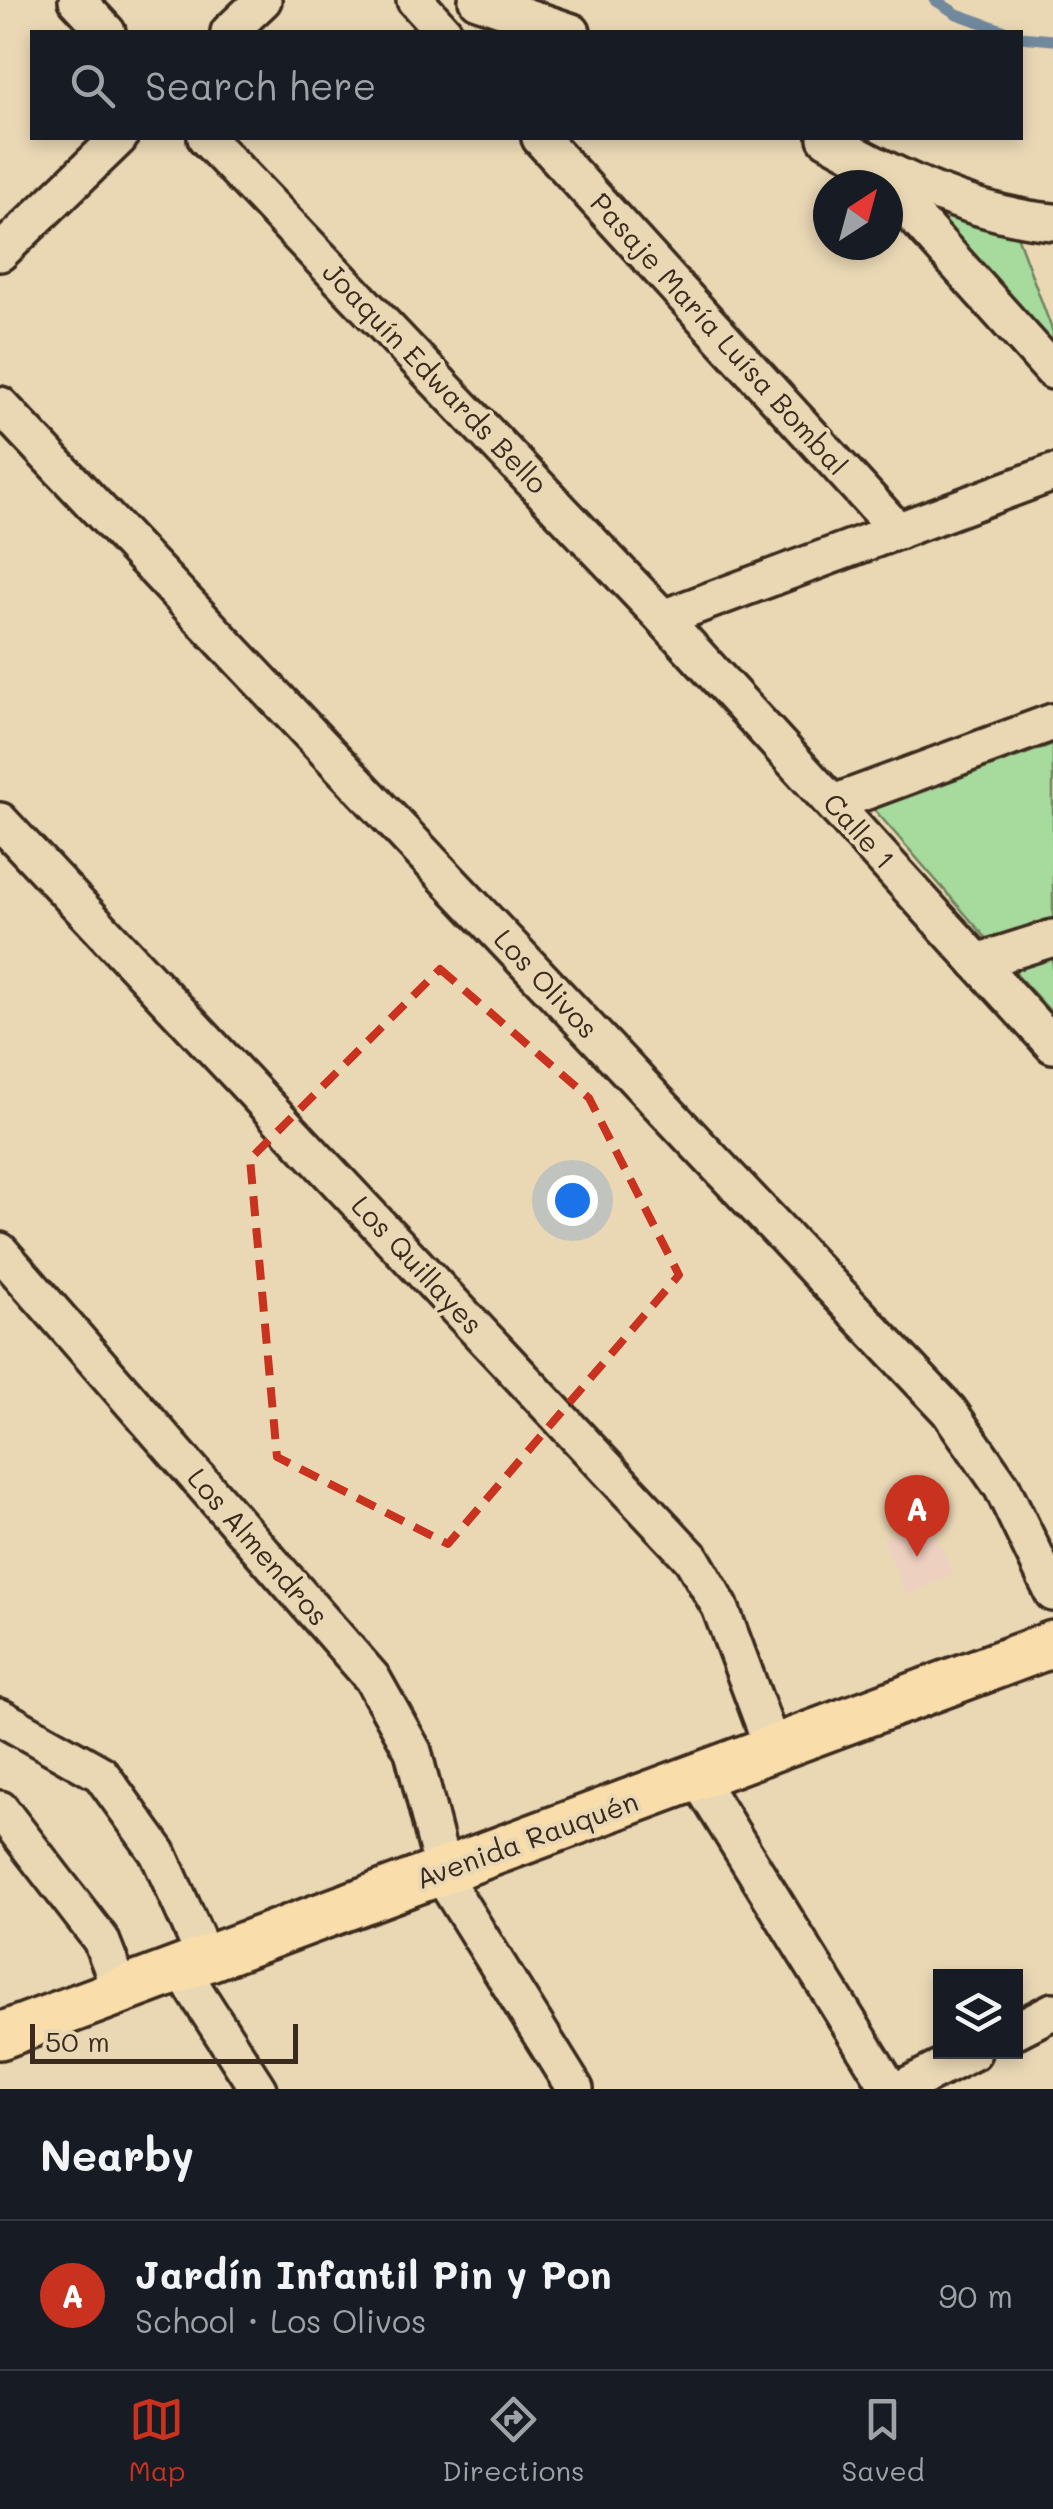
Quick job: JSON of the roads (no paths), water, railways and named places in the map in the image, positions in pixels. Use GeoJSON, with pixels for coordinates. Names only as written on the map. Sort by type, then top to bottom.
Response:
{"type":"FeatureCollection","features":[{"type":"Feature","properties":{"kind":"main road","name":"Avenida Rauquén"},"geometry":{"type":"LineString","coordinates":[[0,2036],[445,1877],[697,1777],[1053,1644]]}},
{"type":"Feature","properties":{"kind":"street"},"geometry":{"type":"LineString","coordinates":[[77,0],[105,30]]}},
{"type":"Feature","properties":{"kind":"street"},"geometry":{"type":"LineString","coordinates":[[230,30],[263,0]]}},
{"type":"Feature","properties":{"kind":"street"},"geometry":{"type":"LineString","coordinates":[[414,0],[442,30]]}},
{"type":"Feature","properties":{"kind":"street"},"geometry":{"type":"LineString","coordinates":[[477,0],[566,30]]}},
{"type":"Feature","properties":{"kind":"street"},"geometry":{"type":"LineString","coordinates":[[0,253],[117,140]]}},
{"type":"Feature","properties":{"kind":"street","name":"Joaquín Edwards Bello"},"geometry":{"type":"LineString","coordinates":[[208,140],[664,618]]}},
{"type":"Feature","properties":{"kind":"street","name":"Pasaje María Luísa Bombal"},"geometry":{"type":"LineString","coordinates":[[542,140],[898,531]]}},
{"type":"Feature","properties":{"kind":"street"},"geometry":{"type":"LineString","coordinates":[[830,140],[1004,218],[1053,222]]}},
{"type":"Feature","properties":{"kind":"street"},"geometry":{"type":"LineString","coordinates":[[861,157],[873,170]]}},
{"type":"Feature","properties":{"kind":"street"},"geometry":{"type":"LineString","coordinates":[[903,204],[1053,371]]}},
{"type":"Feature","properties":{"kind":"street","name":"Los Olivos"},"geometry":{"type":"LineString","coordinates":[[0,404],[949,1411],[1002,1487],[1053,1593]]}},
{"type":"Feature","properties":{"kind":"street"},"geometry":{"type":"LineString","coordinates":[[664,618],[1053,473]]}},
{"type":"Feature","properties":{"kind":"street","name":"Calle 1"},"geometry":{"type":"LineString","coordinates":[[664,618],[1053,1045]]}},
{"type":"Feature","properties":{"kind":"street"},"geometry":{"type":"LineString","coordinates":[[834,803],[1053,722]]}},
{"type":"Feature","properties":{"kind":"street","name":"Los Quillayes"},"geometry":{"type":"LineString","coordinates":[[0,821],[692,1559],[720,1607],[773,1749]]}},
{"type":"Feature","properties":{"kind":"street"},"geometry":{"type":"LineString","coordinates":[[977,962],[1053,938]]}},
{"type":"Feature","properties":{"kind":"street","name":"Los Almendros"},"geometry":{"type":"LineString","coordinates":[[0,1251],[372,1678],[413,1751],[445,1877],[575,2089]]}},
{"type":"Feature","properties":{"kind":"street"},"geometry":{"type":"LineString","coordinates":[[0,1716],[102,1774],[158,1853],[193,1964],[258,2089]]}},
{"type":"Feature","properties":{"kind":"street"},"geometry":{"type":"LineString","coordinates":[[697,1777],[890,2089]]}},
{"type":"Feature","properties":{"kind":"street"},"geometry":{"type":"LineString","coordinates":[[0,1809],[101,1940],[120,1991]]}},
{"type":"Feature","properties":{"kind":"street"},"geometry":{"type":"LineString","coordinates":[[1023,2026],[1053,2011]]}},
{"type":"Feature","properties":{"kind":"street"},"geometry":{"type":"LineString","coordinates":[[900,2089],[959,2059]]}},
{"type":"Feature","properties":{"kind":"waterway"},"geometry":{"type":"LineString","coordinates":[[935,0],[957,14],[1002,30]]}},
{"type":"Feature","properties":{"kind":"waterway"},"geometry":{"type":"LineString","coordinates":[[1023,37],[1053,40]]}},
{"type":"Feature","properties":{"kind":"place","name":"Jardín Infantil Pin y Pon"},"geometry":{"type":"Point","coordinates":[917,1557]}}]}
